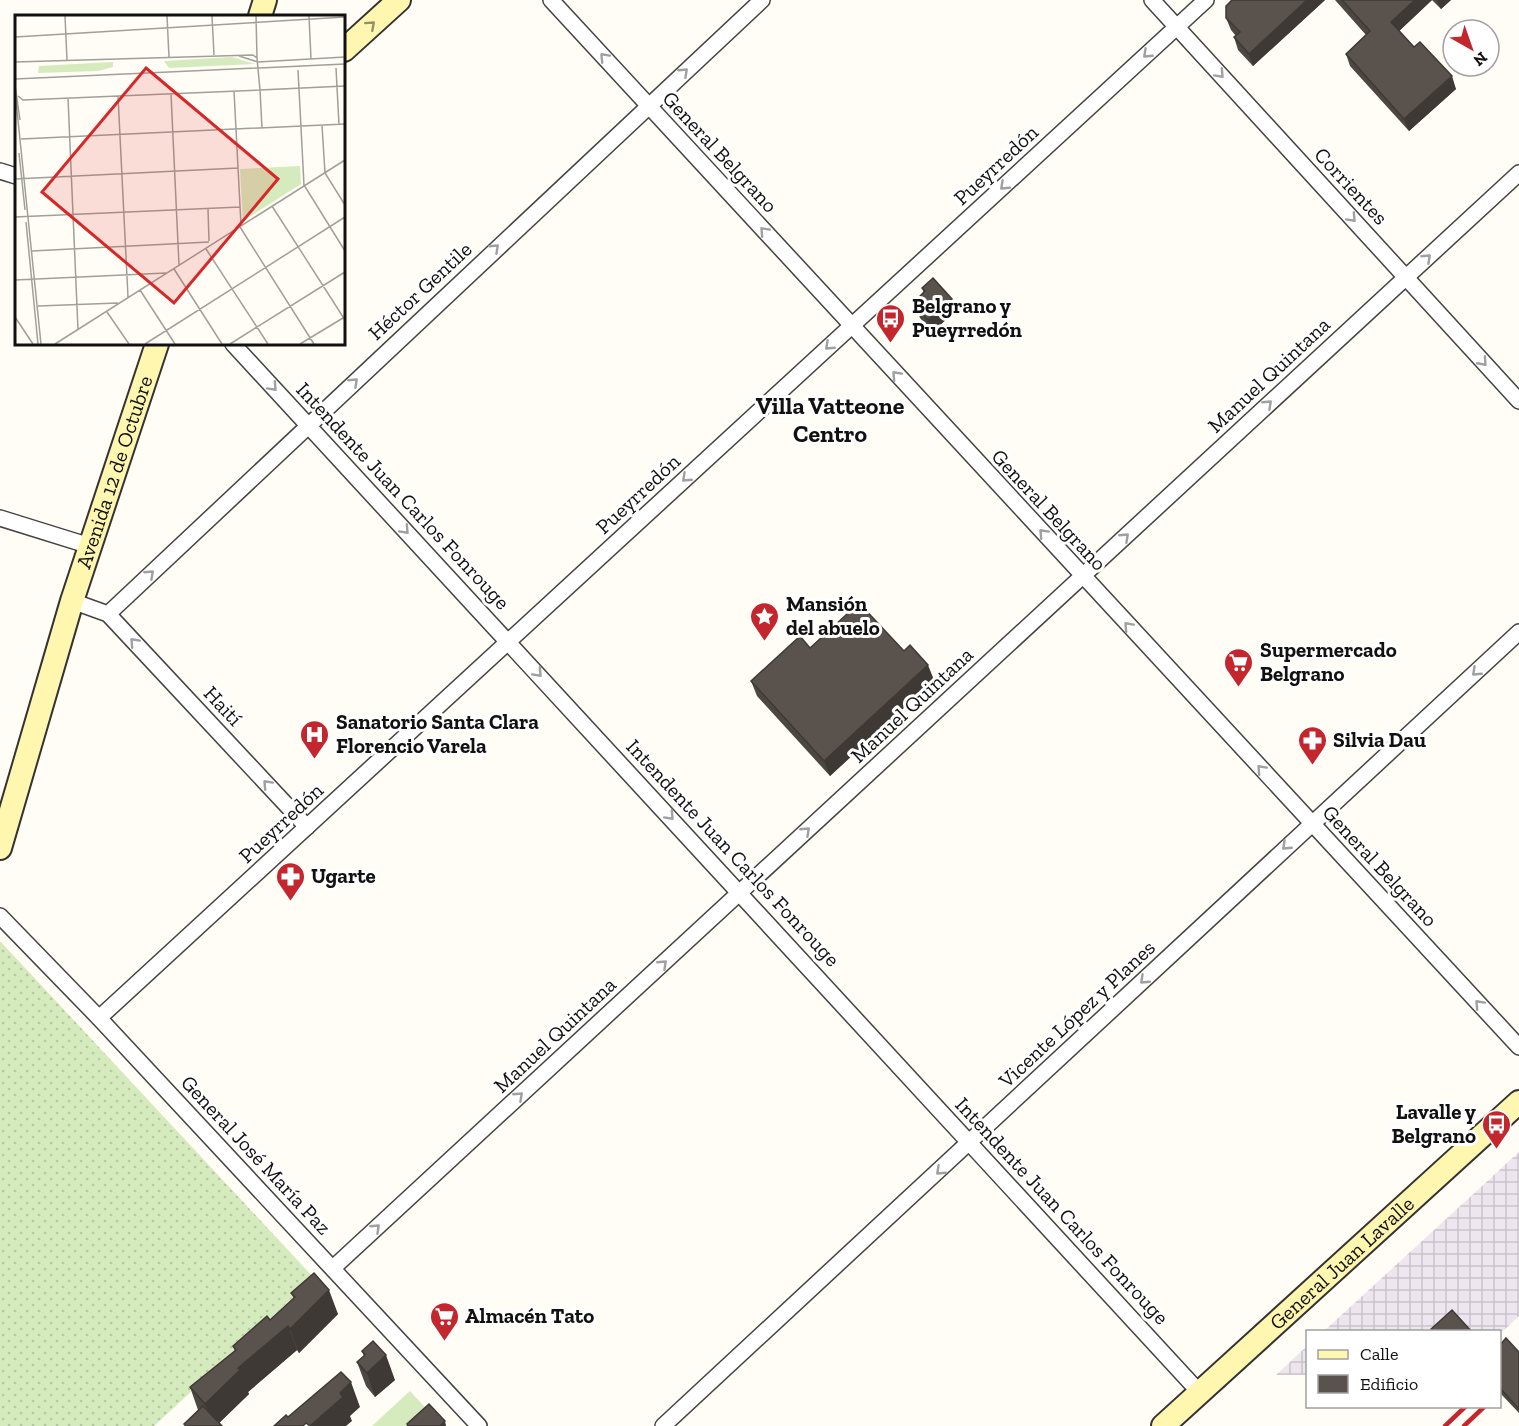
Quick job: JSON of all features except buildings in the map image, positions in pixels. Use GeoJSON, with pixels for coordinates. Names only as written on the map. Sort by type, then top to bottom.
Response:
{"type":"FeatureCollection","features":[{"type":"Feature","properties":{"kind":"street"},"geometry":{"type":"LineString","coordinates":[[260,15],[266,0]]}},
{"type":"Feature","properties":{"kind":"street"},"geometry":{"type":"LineString","coordinates":[[345,49],[399,0]]}},
{"type":"Feature","properties":{"kind":"street","name":"General Belgrano"},"geometry":{"type":"LineString","coordinates":[[551,0],[1519,1047]]}},
{"type":"Feature","properties":{"kind":"street","name":"Héctor Gentile"},"geometry":{"type":"LineString","coordinates":[[108,614],[762,0]]}},
{"type":"Feature","properties":{"kind":"street","name":"Corrientes"},"geometry":{"type":"LineString","coordinates":[[1152,0],[1519,400]]}},
{"type":"Feature","properties":{"kind":"street","name":"Pueyrredón"},"geometry":{"type":"LineString","coordinates":[[99,1018],[1206,0]]}},
{"type":"Feature","properties":{"kind":"street"},"geometry":{"type":"LineString","coordinates":[[0,171],[15,176]]}},
{"type":"Feature","properties":{"kind":"street","name":"Manuel Quintana"},"geometry":{"type":"LineString","coordinates":[[333,1268],[1519,173]]}},
{"type":"Feature","properties":{"kind":"street","name":"Avenida 12 de Octubre"},"geometry":{"type":"LineString","coordinates":[[0,848],[72,601],[157,345]]}},
{"type":"Feature","properties":{"kind":"street","name":"Intendente Juan Carlos Fonrouge"},"geometry":{"type":"LineString","coordinates":[[234,345],[1200,1393]]}},
{"type":"Feature","properties":{"kind":"street"},"geometry":{"type":"LineString","coordinates":[[0,518],[90,546]]}},
{"type":"Feature","properties":{"kind":"street"},"geometry":{"type":"LineString","coordinates":[[72,601],[108,614]]}},
{"type":"Feature","properties":{"kind":"street","name":"Haití"},"geometry":{"type":"LineString","coordinates":[[108,614],[308,827]]}},
{"type":"Feature","properties":{"kind":"street","name":"Vicente López y Planes"},"geometry":{"type":"LineString","coordinates":[[663,1426],[971,1143],[1311,823],[1519,632]]}},
{"type":"Feature","properties":{"kind":"street","name":"General José María Paz"},"geometry":{"type":"LineString","coordinates":[[0,916],[99,1018],[479,1426]]}},
{"type":"Feature","properties":{"kind":"street","name":"General Juan Lavalle"},"geometry":{"type":"LineString","coordinates":[[1163,1426],[1519,1102]]}},
{"type":"Feature","properties":{"kind":"shaded area"},"geometry":{"type":"Polygon","coordinates":[[[1519,1152],[1519,1316],[1501,1333],[1501,1330],[1325,1330],[1519,1152]]]}},
{"type":"Feature","properties":{"kind":"shaded area"},"geometry":{"type":"Polygon","coordinates":[[[1306,1347],[1306,1375],[1276,1375],[1306,1347]]]}},
{"type":"Feature","properties":{"kind":"green space"},"geometry":{"type":"Polygon","coordinates":[[[0,941],[314,1278],[154,1426],[0,1426],[0,941]]]}},
{"type":"Feature","properties":{"kind":"green space"},"geometry":{"type":"Polygon","coordinates":[[[410,1391],[434,1417],[424,1426],[372,1426],[410,1391]]]}},
{"type":"Feature","properties":{"kind":"railway"},"geometry":{"type":"LineString","coordinates":[[1445,1426],[1464,1408]]}},
{"type":"Feature","properties":{"kind":"railway"},"geometry":{"type":"LineString","coordinates":[[1464,1426],[1483,1408]]}},
{"type":"Feature","properties":{"kind":"place","name":"Belgrano y Pueyrredón"},"geometry":{"type":"Point","coordinates":[891,344]}},
{"type":"Feature","properties":{"kind":"place","name":"Mansión del abuelo"},"geometry":{"type":"Point","coordinates":[765,642]}},
{"type":"Feature","properties":{"kind":"place","name":"Supermercado Belgrano"},"geometry":{"type":"Point","coordinates":[1239,688]}},
{"type":"Feature","properties":{"kind":"place","name":"Sanatorio Santa Clara Florencio Varela"},"geometry":{"type":"Point","coordinates":[315,760]}},
{"type":"Feature","properties":{"kind":"place","name":"Silvia Dau"},"geometry":{"type":"Point","coordinates":[1312,766]}},
{"type":"Feature","properties":{"kind":"place","name":"Ugarte"},"geometry":{"type":"Point","coordinates":[290,902]}},
{"type":"Feature","properties":{"kind":"place","name":"Lavalle y Belgrano"},"geometry":{"type":"Point","coordinates":[1497,1150]}},
{"type":"Feature","properties":{"kind":"place","name":"Almacén Tato"},"geometry":{"type":"Point","coordinates":[444,1342]}},
{"type":"Feature","properties":{"kind":"district","name":"Villa Vatteone Centro"},"geometry":{"type":"Point","coordinates":[830,420]}}]}
